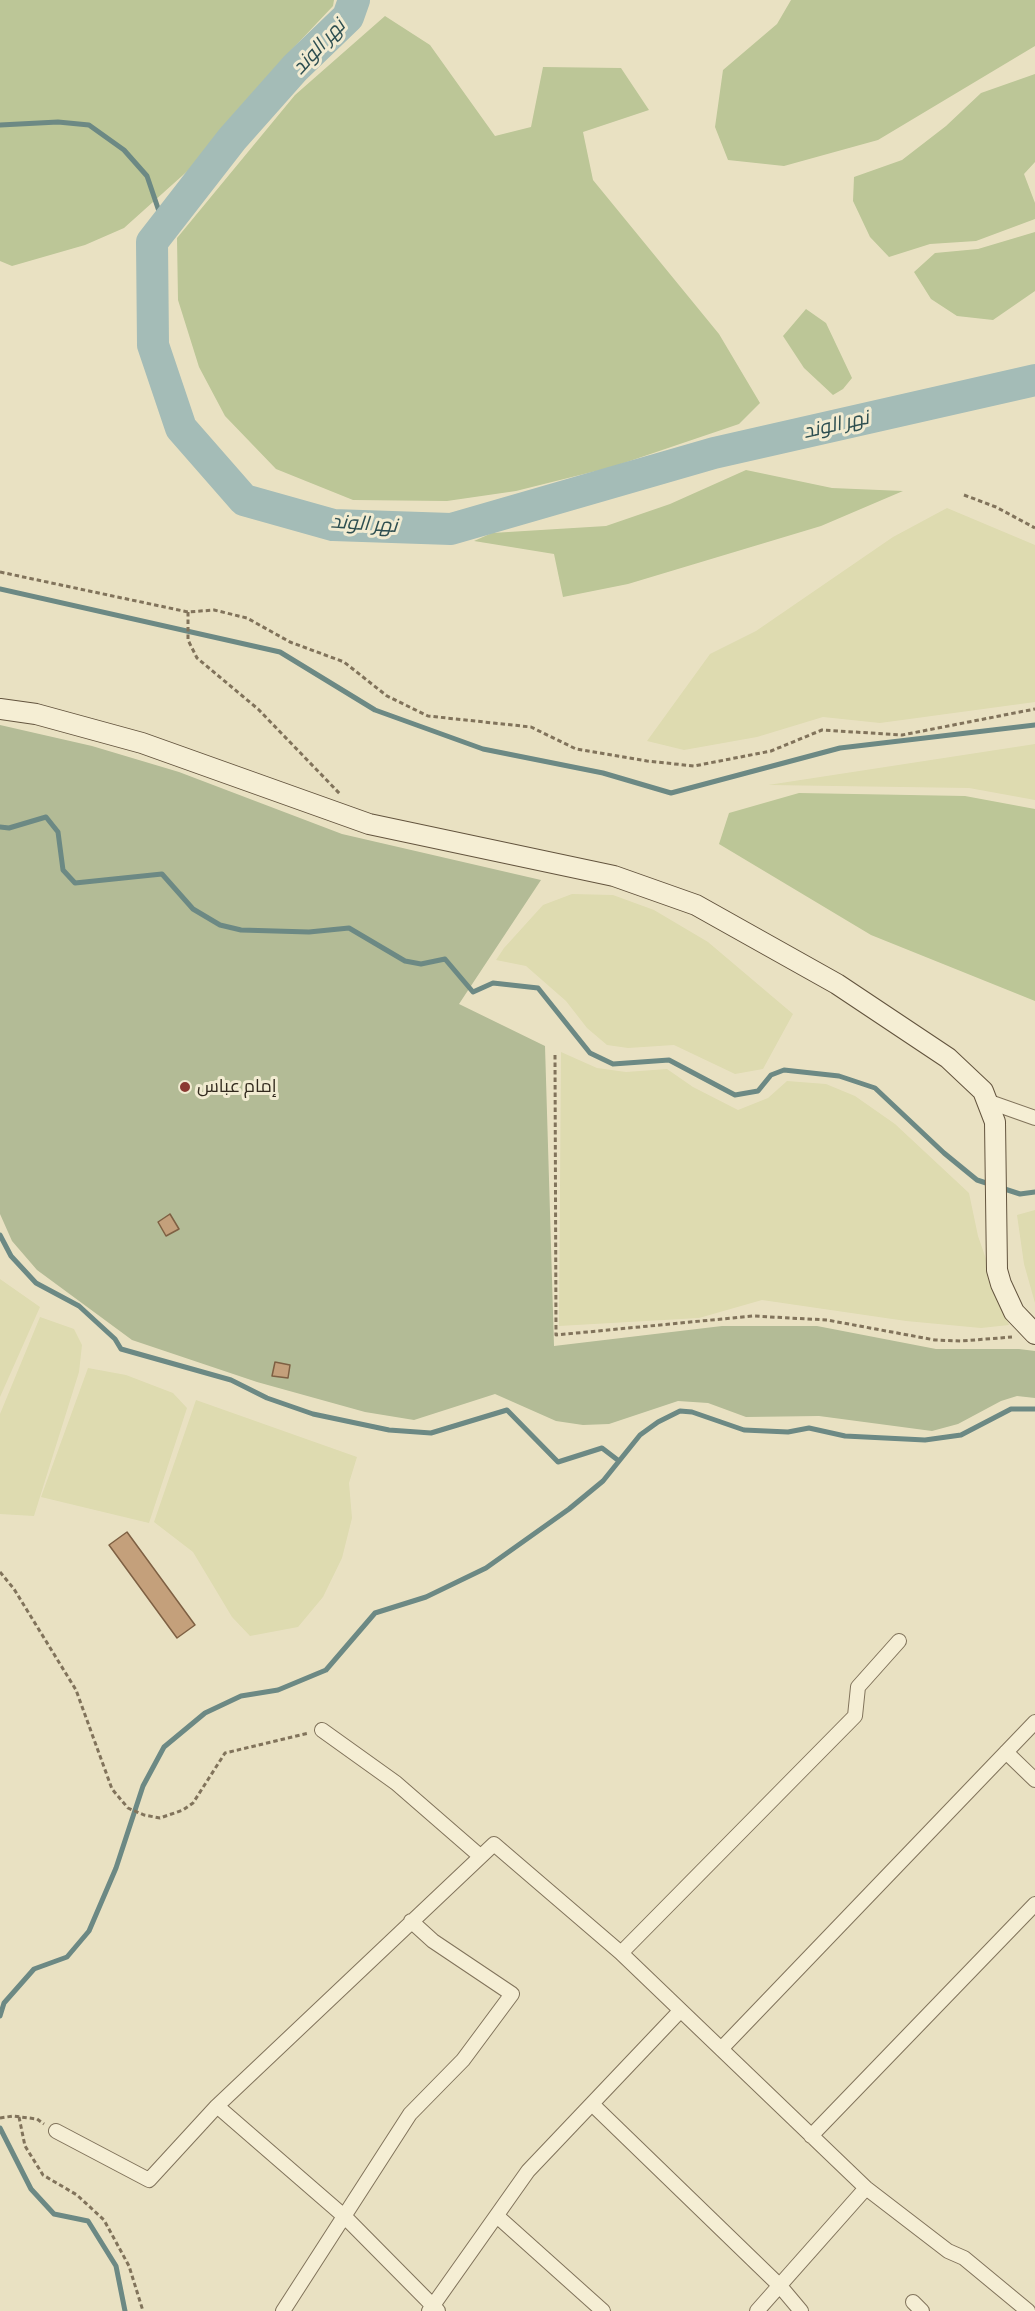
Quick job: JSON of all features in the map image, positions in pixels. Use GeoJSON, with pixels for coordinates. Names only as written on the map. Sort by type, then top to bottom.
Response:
{"type":"FeatureCollection","features":[{"type":"Feature","properties":{"kind":"main road"},"geometry":{"type":"LineString","coordinates":[[0,709],[36,714],[142,743],[369,824],[614,876],[696,905],[837,984],[948,1058],[983,1091],[995,1122],[995,1248],[1001,1284],[1014,1312],[1035,1334]]}},
{"type":"Feature","properties":{"kind":"street"},"geometry":{"type":"LineString","coordinates":[[987,1101],[1035,1118]]}},
{"type":"Feature","properties":{"kind":"street"},"geometry":{"type":"LineString","coordinates":[[621,1953],[855,1716],[858,1687],[899,1641]]}},
{"type":"Feature","properties":{"kind":"street"},"geometry":{"type":"LineString","coordinates":[[721,2049],[1035,1722]]}},
{"type":"Feature","properties":{"kind":"street"},"geometry":{"type":"LineString","coordinates":[[322,1730],[396,1783],[480,1856]]}},
{"type":"Feature","properties":{"kind":"street"},"geometry":{"type":"LineString","coordinates":[[1006,1752],[1035,1780]]}},
{"type":"Feature","properties":{"kind":"street"},"geometry":{"type":"LineString","coordinates":[[56,2131],[149,2180],[217,2106],[494,1844],[621,1953],[866,2188],[948,2251],[964,2258],[1028,2311]]}},
{"type":"Feature","properties":{"kind":"street"},"geometry":{"type":"LineString","coordinates":[[811,2136],[1035,1904]]}},
{"type":"Feature","properties":{"kind":"street"},"geometry":{"type":"LineString","coordinates":[[283,2311],[410,2114],[463,2060],[512,1994],[433,1941],[411,1921]]}},
{"type":"Feature","properties":{"kind":"street"},"geometry":{"type":"LineString","coordinates":[[217,2106],[345,2217],[433,2309],[528,2171],[680,2011]]}},
{"type":"Feature","properties":{"kind":"street"},"geometry":{"type":"LineString","coordinates":[[592,2104],[780,2286],[801,2311]]}},
{"type":"Feature","properties":{"kind":"street"},"geometry":{"type":"LineString","coordinates":[[757,2311],[866,2188]]}},
{"type":"Feature","properties":{"kind":"street"},"geometry":{"type":"LineString","coordinates":[[497,2216],[603,2311]]}},
{"type":"Feature","properties":{"kind":"path"},"geometry":{"type":"LineString","coordinates":[[964,495],[996,507],[1035,528]]}},
{"type":"Feature","properties":{"kind":"path"},"geometry":{"type":"LineString","coordinates":[[0,572],[188,612],[214,610],[247,618],[290,642],[344,662],[387,696],[428,716],[531,727],[576,749],[647,761],[694,766],[771,752],[822,730],[903,735],[1035,709]]}},
{"type":"Feature","properties":{"kind":"path"},"geometry":{"type":"LineString","coordinates":[[188,612],[188,639],[197,658],[258,709],[348,801]]}},
{"type":"Feature","properties":{"kind":"path"},"geometry":{"type":"LineString","coordinates":[[555,1055],[556,1335],[753,1316],[826,1320],[936,1340],[961,1341],[1035,1334]]}},
{"type":"Feature","properties":{"kind":"path"},"geometry":{"type":"LineString","coordinates":[[0,1572],[15,1589],[76,1690],[112,1789],[128,1808],[144,1815],[160,1818],[193,1803],[225,1753],[322,1730]]}},
{"type":"Feature","properties":{"kind":"path"},"geometry":{"type":"LineString","coordinates":[[19,2117],[25,2146],[43,2175],[77,2195],[104,2220],[129,2266],[143,2311]]}},
{"type":"Feature","properties":{"kind":"path"},"geometry":{"type":"LineString","coordinates":[[1,2118],[37,2119],[56,2131]]}},
{"type":"Feature","properties":{"kind":"shaded area"},"geometry":{"type":"Polygon","coordinates":[[[947,508],[1035,545],[1035,702],[880,723],[823,717],[757,737],[684,750],[647,741],[710,654],[756,631],[893,537],[947,508]]]}},
{"type":"Feature","properties":{"kind":"shaded area"},"geometry":{"type":"Polygon","coordinates":[[[1035,744],[1035,800],[969,788],[768,785],[1035,744]]]}},
{"type":"Feature","properties":{"kind":"shaded area"},"geometry":{"type":"Polygon","coordinates":[[[572,894],[613,895],[654,910],[708,942],[793,1014],[763,1069],[735,1074],[674,1045],[628,1048],[607,1045],[587,1028],[566,1001],[526,966],[496,960],[543,905],[572,894]]]}},
{"type":"Feature","properties":{"kind":"shaded area"},"geometry":{"type":"Polygon","coordinates":[[[561,1052],[597,1068],[626,1072],[667,1069],[693,1087],[738,1110],[768,1098],[787,1081],[826,1084],[855,1096],[895,1124],[969,1193],[978,1236],[1009,1325],[981,1328],[906,1321],[762,1300],[699,1318],[559,1326],[561,1052]]]}},
{"type":"Feature","properties":{"kind":"shaded area"},"geometry":{"type":"Polygon","coordinates":[[[1035,1210],[1035,1303],[1024,1264],[1017,1215],[1035,1210]]]}},
{"type":"Feature","properties":{"kind":"shaded area"},"geometry":{"type":"Polygon","coordinates":[[[0,1279],[40,1307],[0,1397],[0,1279]]]}},
{"type":"Feature","properties":{"kind":"shaded area"},"geometry":{"type":"Polygon","coordinates":[[[40,1317],[74,1329],[82,1345],[79,1372],[34,1516],[0,1514],[0,1414],[40,1317]]]}},
{"type":"Feature","properties":{"kind":"shaded area"},"geometry":{"type":"Polygon","coordinates":[[[88,1368],[126,1375],[173,1393],[187,1408],[149,1523],[41,1497],[88,1368]]]}},
{"type":"Feature","properties":{"kind":"shaded area"},"geometry":{"type":"Polygon","coordinates":[[[196,1400],[357,1457],[349,1483],[352,1518],[342,1558],[323,1597],[298,1627],[250,1636],[232,1617],[193,1552],[154,1522],[196,1400]]]}},
{"type":"Feature","properties":{"kind":"green space"},"geometry":{"type":"Polygon","coordinates":[[[0,0],[334,0],[333,6],[283,59],[202,158],[124,228],[85,245],[12,266],[0,261],[0,0]]]}},
{"type":"Feature","properties":{"kind":"green space"},"geometry":{"type":"Polygon","coordinates":[[[791,0],[1035,0],[1035,46],[878,140],[784,166],[728,160],[715,127],[723,70],[777,24],[791,0]]]}},
{"type":"Feature","properties":{"kind":"green space"},"geometry":{"type":"Polygon","coordinates":[[[385,16],[430,45],[495,136],[531,127],[543,67],[621,68],[649,110],[583,132],[593,180],[719,334],[760,403],[739,424],[612,467],[516,491],[447,501],[353,500],[276,469],[225,416],[199,367],[178,300],[177,238],[295,95],[385,16]]]}},
{"type":"Feature","properties":{"kind":"green space"},"geometry":{"type":"Polygon","coordinates":[[[1035,74],[1035,162],[1024,174],[1035,203],[1035,219],[976,241],[930,244],[889,257],[870,237],[853,201],[854,177],[902,160],[946,126],[981,93],[1035,74]]]}},
{"type":"Feature","properties":{"kind":"green space"},"geometry":{"type":"Polygon","coordinates":[[[1035,232],[1035,291],[993,320],[957,316],[931,299],[914,272],[935,253],[978,249],[1035,232]]]}},
{"type":"Feature","properties":{"kind":"green space"},"geometry":{"type":"Polygon","coordinates":[[[806,309],[826,323],[852,378],[843,389],[833,395],[804,368],[783,336],[806,309]]]}},
{"type":"Feature","properties":{"kind":"green space"},"geometry":{"type":"Polygon","coordinates":[[[746,470],[832,488],[903,491],[821,526],[628,584],[563,597],[554,554],[474,541],[492,533],[606,526],[670,504],[746,470]]]}},
{"type":"Feature","properties":{"kind":"green space"},"geometry":{"type":"Polygon","coordinates":[[[0,725],[92,746],[179,772],[342,834],[541,880],[459,1004],[545,1046],[554,1346],[722,1326],[817,1326],[936,1349],[1035,1351],[1035,1398],[1017,1396],[1001,1401],[958,1424],[932,1431],[819,1416],[746,1417],[708,1403],[678,1401],[609,1424],[583,1425],[556,1421],[495,1394],[414,1420],[365,1412],[257,1382],[132,1340],[37,1270],[12,1241],[0,1214],[0,725]]]}},
{"type":"Feature","properties":{"kind":"green space"},"geometry":{"type":"Polygon","coordinates":[[[799,793],[965,796],[1035,809],[1035,1001],[871,935],[719,844],[729,813],[799,793]]]}},
{"type":"Feature","properties":{"kind":"building"},"geometry":{"type":"Polygon","coordinates":[[[170,1214],[179,1229],[166,1236],[158,1222],[170,1214]]]}},
{"type":"Feature","properties":{"kind":"building"},"geometry":{"type":"Polygon","coordinates":[[[275,1362],[290,1365],[288,1378],[272,1376],[275,1362]]]}},
{"type":"Feature","properties":{"kind":"building"},"geometry":{"type":"Polygon","coordinates":[[[127,1532],[195,1625],[177,1638],[109,1545],[127,1532]]]}},
{"type":"Feature","properties":{"kind":"waterway","name":"نهر الوند"},"geometry":{"type":"LineString","coordinates":[[354,0],[348,17],[295,68],[232,139],[152,242],[153,345],[181,428],[244,500],[333,525],[451,529],[714,453],[1035,380]]}},
{"type":"Feature","properties":{"kind":"waterway"},"geometry":{"type":"LineString","coordinates":[[0,125],[58,122],[89,125],[124,150],[147,176],[164,226]]}},
{"type":"Feature","properties":{"kind":"waterway"},"geometry":{"type":"LineString","coordinates":[[0,589],[280,652],[375,710],[483,749],[603,773],[671,793],[840,748],[1035,725]]}},
{"type":"Feature","properties":{"kind":"waterway"},"geometry":{"type":"LineString","coordinates":[[0,827],[9,828],[46,817],[58,832],[63,870],[75,883],[162,874],[193,909],[220,925],[241,930],[309,932],[349,928],[405,961],[421,964],[445,959],[473,992],[493,983],[538,988],[590,1053],[613,1064],[669,1060],[735,1095],[758,1091],[771,1075],[784,1070],[839,1076],[875,1088],[944,1153],[977,1180],[1020,1194],[1035,1192]]}},
{"type":"Feature","properties":{"kind":"waterway"},"geometry":{"type":"LineString","coordinates":[[0,1235],[11,1256],[36,1283],[79,1306],[115,1339],[121,1349],[231,1380],[267,1398],[313,1414],[389,1430],[431,1433],[507,1410],[558,1462],[602,1448],[619,1461]]}},
{"type":"Feature","properties":{"kind":"waterway"},"geometry":{"type":"LineString","coordinates":[[0,2016],[4,2003],[34,1969],[67,1957],[89,1931],[116,1868],[143,1786],[164,1747],[205,1713],[241,1696],[278,1690],[326,1670],[375,1613],[426,1597],[486,1568],[569,1509],[603,1481],[640,1435],[658,1422],[680,1411],[692,1412],[744,1430],[788,1432],[809,1428],[845,1436],[925,1440],[961,1435],[1011,1409],[1035,1409]]}},
{"type":"Feature","properties":{"kind":"waterway"},"geometry":{"type":"LineString","coordinates":[[0,2128],[31,2189],[54,2214],[88,2221],[116,2266],[125,2311]]}},
{"type":"Feature","properties":{"kind":"place","name":"إمام عباس"},"geometry":{"type":"Point","coordinates":[185,1087]}}]}
